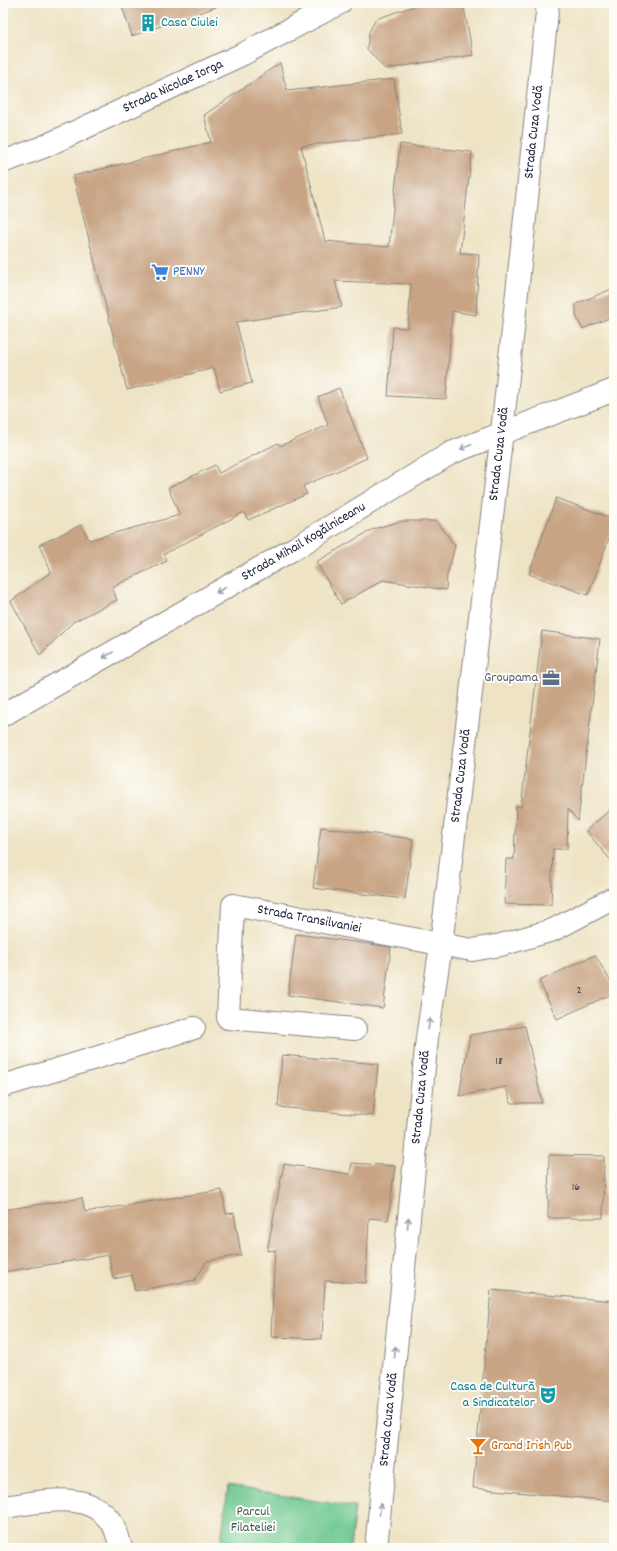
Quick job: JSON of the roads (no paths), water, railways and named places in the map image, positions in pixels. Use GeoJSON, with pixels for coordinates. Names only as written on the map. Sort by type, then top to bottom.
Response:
{"type":"FeatureCollection","features":[{"type":"Feature","properties":{"kind":"street","name":"Strada Nicolae Iorga"},"geometry":{"type":"LineString","coordinates":[[3,162],[43,147],[236,58],[340,3]]}},
{"type":"Feature","properties":{"kind":"street","name":"Strada Cuza Vodă"},"geometry":{"type":"LineString","coordinates":[[376,1548],[427,1038],[441,945],[502,432],[548,3]]}},
{"type":"Feature","properties":{"kind":"street","name":"Strada Mihail Kogălniceanu"},"geometry":{"type":"LineString","coordinates":[[3,715],[295,548],[450,453],[614,390]]}},
{"type":"Feature","properties":{"kind":"street","name":"Strada Transilvaniei"},"geometry":{"type":"LineString","coordinates":[[355,1029],[228,1018],[234,905],[472,950],[501,945],[553,930],[614,898]]}},
{"type":"Feature","properties":{"kind":"street"},"geometry":{"type":"LineString","coordinates":[[3,1086],[194,1028]]}},
{"type":"Feature","properties":{"kind":"street"},"geometry":{"type":"LineString","coordinates":[[3,1507],[57,1500],[84,1502],[100,1509],[113,1525],[121,1548]]}},
{"type":"Feature","properties":{"kind":"place","name":"Casa Ciulei"},"geometry":{"type":"Point","coordinates":[148,23]}},
{"type":"Feature","properties":{"kind":"place","name":"PENNY"},"geometry":{"type":"Point","coordinates":[160,272]}},
{"type":"Feature","properties":{"kind":"place","name":"Groupama"},"geometry":{"type":"Point","coordinates":[551,678]}},
{"type":"Feature","properties":{"kind":"place","name":"Casa de Cultură a Sindicatelor"},"geometry":{"type":"Point","coordinates":[548,1395]}},
{"type":"Feature","properties":{"kind":"place","name":"Grand Irish Pub"},"geometry":{"type":"Point","coordinates":[478,1446]}},
{"type":"Feature","properties":{"kind":"park label","name":"Parcul Filateliei"},"geometry":{"type":"Point","coordinates":[253,1520]}}]}
